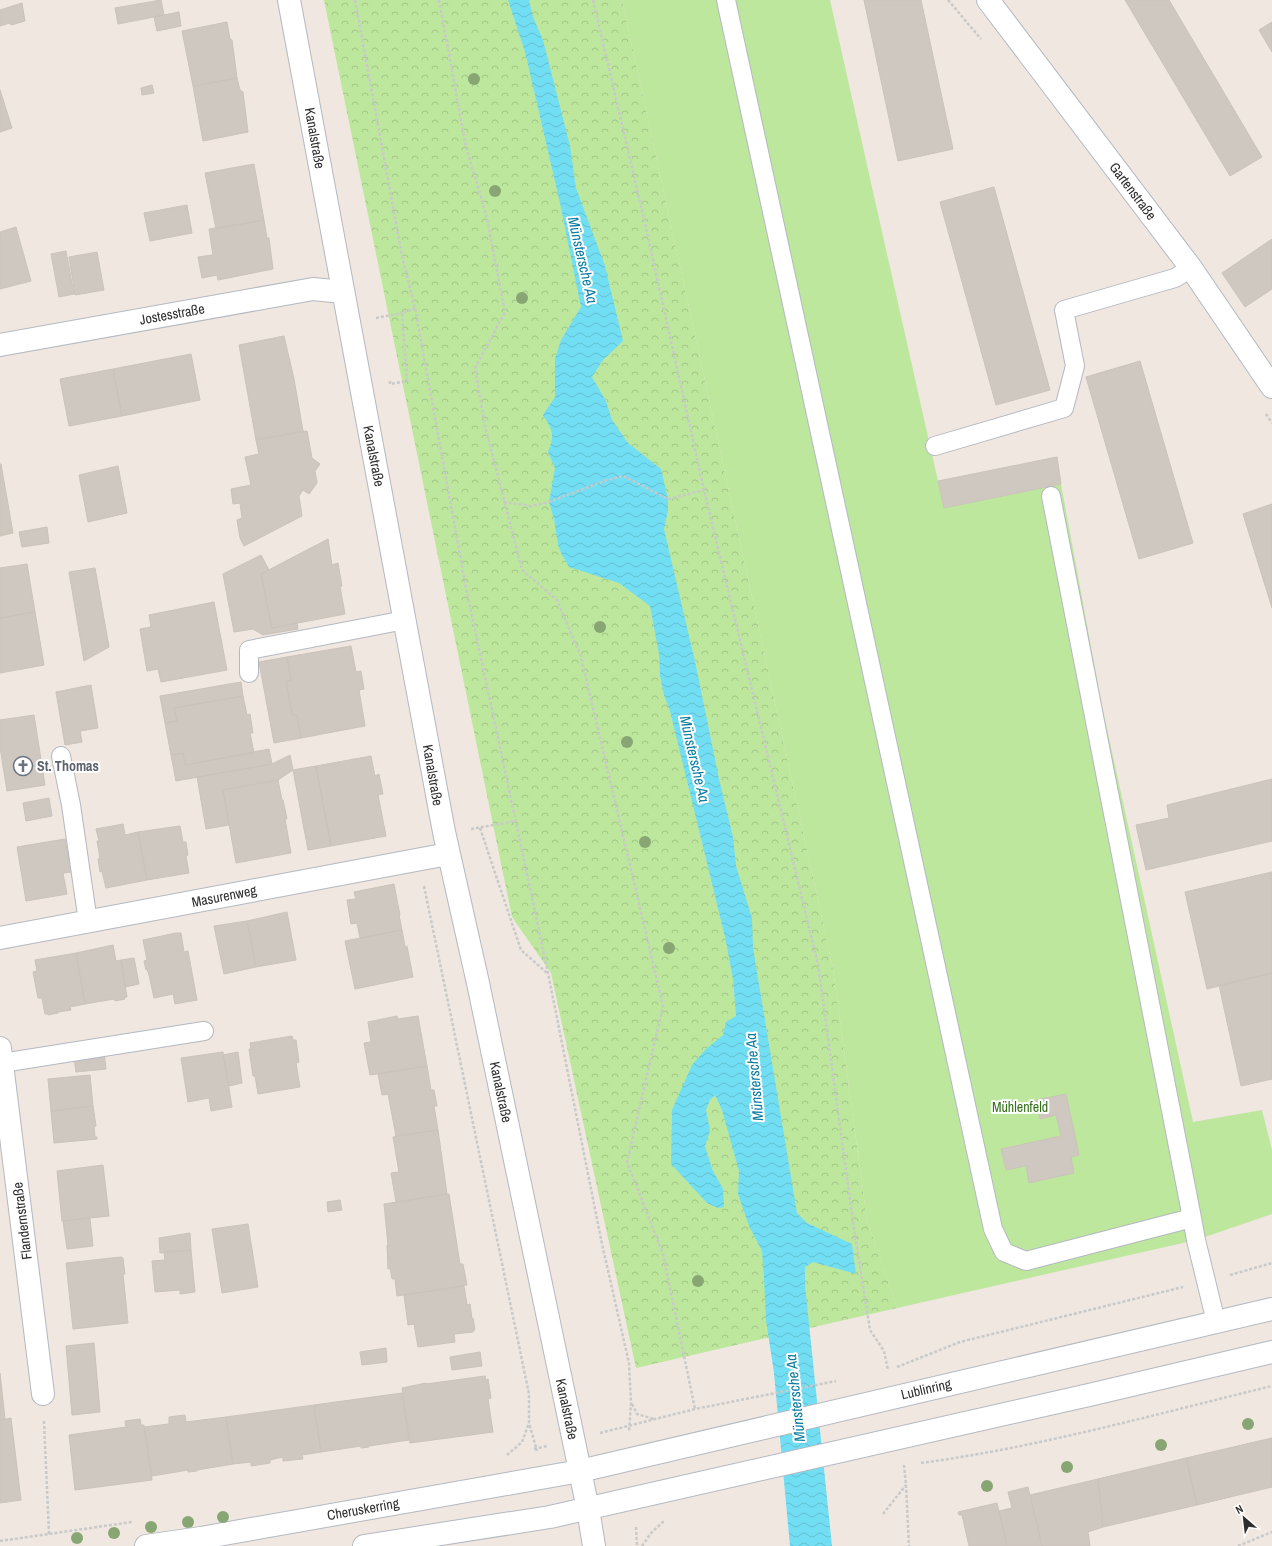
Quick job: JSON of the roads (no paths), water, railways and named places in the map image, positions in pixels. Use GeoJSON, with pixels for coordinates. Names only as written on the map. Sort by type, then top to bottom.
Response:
{"type":"FeatureCollection","features":[{"type":"Feature","properties":{"kind":"main road","name":"Kanalstraße"},"geometry":{"type":"LineString","coordinates":[[290,0],[448,854],[478,983],[574,1439],[594,1546]]}},
{"type":"Feature","properties":{"kind":"main road","name":"Gartenstraße"},"geometry":{"type":"LineString","coordinates":[[988,0],[1191,268],[1272,387]]}},
{"type":"Feature","properties":{"kind":"main road","name":"Jostesstraße"},"geometry":{"type":"LineString","coordinates":[[0,345],[314,289],[343,292]]}},
{"type":"Feature","properties":{"kind":"main road","name":"Masurenweg"},"geometry":{"type":"LineString","coordinates":[[0,938],[448,854]]}},
{"type":"Feature","properties":{"kind":"main road","name":"Flandernstraße"},"geometry":{"type":"LineString","coordinates":[[1,1056],[43,1394]]}},
{"type":"Feature","properties":{"kind":"main road","name":"Lublinring"},"geometry":{"type":"LineString","coordinates":[[580,1471],[1272,1308]]}},
{"type":"Feature","properties":{"kind":"main road"},"geometry":{"type":"LineString","coordinates":[[364,1546],[550,1518],[1272,1352]]}},
{"type":"Feature","properties":{"kind":"main road","name":"Cheruskerring"},"geometry":{"type":"LineString","coordinates":[[146,1546],[201,1538],[580,1471]]}},
{"type":"Feature","properties":{"kind":"lane"},"geometry":{"type":"LineString","coordinates":[[726,0],[994,1229],[1004,1252],[1026,1261],[1192,1218]]}},
{"type":"Feature","properties":{"kind":"lane"},"geometry":{"type":"LineString","coordinates":[[935,446],[1064,408],[1075,366],[1064,310],[1175,278],[1191,268]]}},
{"type":"Feature","properties":{"kind":"lane"},"geometry":{"type":"LineString","coordinates":[[1051,496],[1192,1218],[1216,1322]]}},
{"type":"Feature","properties":{"kind":"lane"},"geometry":{"type":"LineString","coordinates":[[249,673],[249,650],[405,620]]}},
{"type":"Feature","properties":{"kind":"lane"},"geometry":{"type":"LineString","coordinates":[[61,756],[71,805],[88,922]]}},
{"type":"Feature","properties":{"kind":"lane"},"geometry":{"type":"LineString","coordinates":[[1,1056],[204,1031]]}},
{"type":"Feature","properties":{"kind":"water","name":"Münstersche Aa"},"geometry":{"type":"Polygon","coordinates":[[[508,0],[529,0],[533,17],[543,40],[570,146],[576,188],[605,266],[623,341],[603,360],[592,377],[606,401],[612,420],[628,443],[661,469],[668,499],[668,511],[664,529],[696,666],[719,779],[733,837],[736,866],[752,918],[753,948],[797,1213],[807,1223],[852,1244],[856,1274],[813,1262],[805,1267],[805,1285],[832,1546],[790,1546],[774,1373],[766,1320],[762,1251],[749,1226],[738,1194],[739,1171],[722,1110],[715,1095],[710,1100],[706,1110],[710,1131],[705,1146],[712,1169],[723,1189],[724,1207],[718,1208],[707,1203],[671,1164],[672,1110],[692,1065],[706,1049],[723,1035],[726,1022],[736,1016],[733,979],[725,937],[670,711],[664,695],[660,676],[659,654],[650,606],[619,583],[569,567],[558,545],[554,519],[549,502],[555,468],[548,452],[552,441],[552,433],[543,415],[555,397],[555,359],[561,340],[581,307],[560,203],[525,52],[508,0]]]}},
{"type":"Feature","properties":{"kind":"place","name":"St. Thomas"},"geometry":{"type":"Point","coordinates":[23,766]}},
{"type":"Feature","properties":{"kind":"park label","name":"Mühlenfeld"},"geometry":{"type":"Point","coordinates":[1020,1107]}}]}
